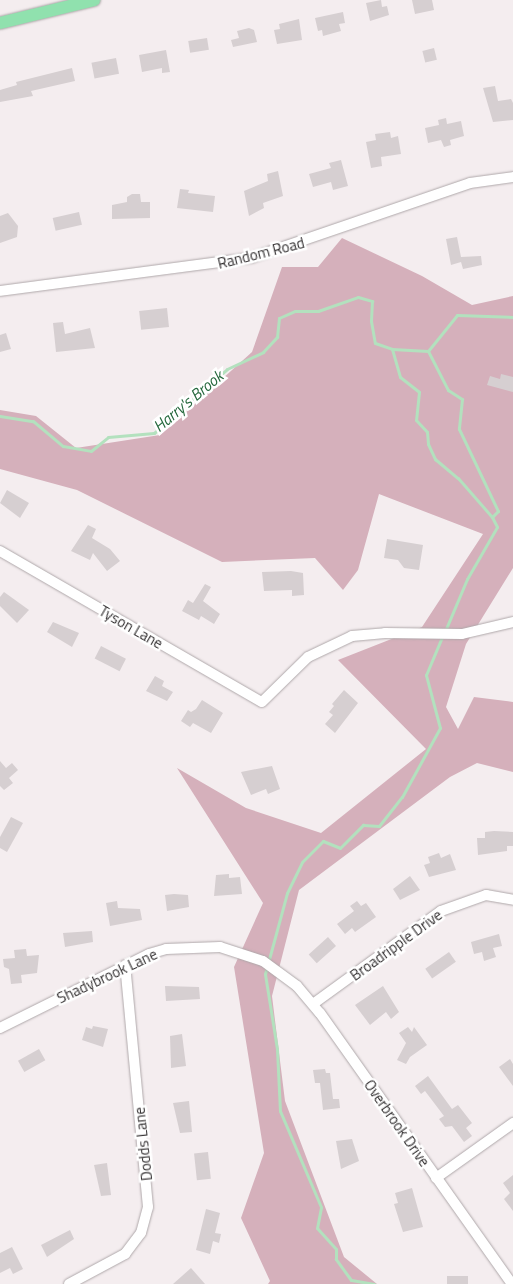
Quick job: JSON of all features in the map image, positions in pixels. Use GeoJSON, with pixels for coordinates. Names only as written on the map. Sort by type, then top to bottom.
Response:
{"type":"FeatureCollection","features":[{"type":"Feature","properties":{"kind":"main road"},"geometry":{"type":"LineString","coordinates":[[0,23],[94,0]]}},
{"type":"Feature","properties":{"kind":"street","name":"Random Road"},"geometry":{"type":"LineString","coordinates":[[0,292],[250,258],[463,185],[513,177]]}},
{"type":"Feature","properties":{"kind":"street","name":"Tyson Lane"},"geometry":{"type":"LineString","coordinates":[[0,551],[262,702],[308,657],[336,642],[368,633],[450,635],[488,630],[513,622]]}},
{"type":"Feature","properties":{"kind":"street","name":"Broadripple Drive"},"geometry":{"type":"LineString","coordinates":[[313,1004],[441,911],[486,895],[513,900]]}},
{"type":"Feature","properties":{"kind":"street","name":"Shadybrook Lane"},"geometry":{"type":"LineString","coordinates":[[0,1028],[125,965],[166,949],[202,945],[248,954],[276,969]]}},
{"type":"Feature","properties":{"kind":"street","name":"Dodds Lane"},"geometry":{"type":"LineString","coordinates":[[69,1284],[125,1254],[141,1233],[148,1207],[125,965]]}},
{"type":"Feature","properties":{"kind":"street","name":"Overbrook Drive"},"geometry":{"type":"LineString","coordinates":[[276,969],[313,1004],[512,1284]]}},
{"type":"Feature","properties":{"kind":"street"},"geometry":{"type":"LineString","coordinates":[[436,1178],[513,1123]]}},
{"type":"Feature","properties":{"kind":"shaded area"},"geometry":{"type":"Polygon","coordinates":[[[342,238],[422,276],[472,305],[513,296],[513,568],[466,644],[446,707],[458,729],[474,697],[513,702],[513,772],[477,763],[450,777],[299,890],[272,996],[285,1101],[344,1257],[377,1284],[268,1284],[270,1281],[241,1218],[264,1153],[234,967],[263,903],[177,768],[246,808],[321,833],[426,749],[338,660],[422,627],[483,534],[379,494],[358,570],[343,590],[315,558],[222,562],[77,490],[0,469],[0,410],[36,416],[76,448],[160,435],[252,352],[282,267],[318,267],[342,238]]]}},
{"type":"Feature","properties":{"kind":"building"},"geometry":{"type":"Polygon","coordinates":[[[381,0],[382,7],[387,6],[389,15],[370,21],[366,3],[381,0]]]}},
{"type":"Feature","properties":{"kind":"building"},"geometry":{"type":"Polygon","coordinates":[[[412,0],[432,0],[434,10],[415,14],[412,0]]]}},
{"type":"Feature","properties":{"kind":"building"},"geometry":{"type":"Polygon","coordinates":[[[343,12],[345,23],[339,24],[341,31],[323,36],[322,30],[318,31],[315,18],[343,12]]]}},
{"type":"Feature","properties":{"kind":"building"},"geometry":{"type":"Polygon","coordinates":[[[299,19],[302,40],[277,44],[274,30],[280,29],[279,24],[299,19]]]}},
{"type":"Feature","properties":{"kind":"building"},"geometry":{"type":"Polygon","coordinates":[[[249,28],[254,30],[257,42],[233,47],[231,40],[239,38],[237,31],[249,28]]]}},
{"type":"Feature","properties":{"kind":"building"},"geometry":{"type":"Polygon","coordinates":[[[207,38],[209,50],[190,53],[188,41],[207,38]]]}},
{"type":"Feature","properties":{"kind":"building"},"geometry":{"type":"Polygon","coordinates":[[[434,48],[437,60],[425,63],[422,51],[434,48]]]}},
{"type":"Feature","properties":{"kind":"building"},"geometry":{"type":"Polygon","coordinates":[[[166,50],[170,72],[162,73],[162,68],[142,72],[139,55],[166,50]]]}},
{"type":"Feature","properties":{"kind":"building"},"geometry":{"type":"Polygon","coordinates":[[[116,58],[119,74],[95,78],[91,63],[116,58]]]}},
{"type":"Feature","properties":{"kind":"building"},"geometry":{"type":"Polygon","coordinates":[[[72,68],[75,81],[31,91],[33,96],[0,102],[0,90],[17,85],[16,82],[72,68]]]}},
{"type":"Feature","properties":{"kind":"building"},"geometry":{"type":"Polygon","coordinates":[[[495,86],[498,101],[511,99],[513,103],[513,120],[493,122],[483,88],[495,86]]]}},
{"type":"Feature","properties":{"kind":"building"},"geometry":{"type":"Polygon","coordinates":[[[446,118],[447,124],[461,121],[464,136],[450,140],[451,145],[444,147],[441,140],[428,143],[425,128],[439,125],[438,120],[446,118]]]}},
{"type":"Feature","properties":{"kind":"building"},"geometry":{"type":"Polygon","coordinates":[[[390,132],[391,138],[398,136],[401,154],[381,157],[382,166],[371,168],[366,142],[376,140],[375,134],[390,132]]]}},
{"type":"Feature","properties":{"kind":"building"},"geometry":{"type":"Polygon","coordinates":[[[341,160],[348,186],[333,190],[331,182],[313,187],[309,174],[331,168],[329,163],[341,160]]]}},
{"type":"Feature","properties":{"kind":"building"},"geometry":{"type":"Polygon","coordinates":[[[278,171],[283,196],[263,203],[264,208],[249,216],[244,191],[268,181],[267,174],[278,171]]]}},
{"type":"Feature","properties":{"kind":"building"},"geometry":{"type":"Polygon","coordinates":[[[180,189],[189,190],[188,193],[215,196],[213,212],[177,208],[180,189]]]}},
{"type":"Feature","properties":{"kind":"building"},"geometry":{"type":"Polygon","coordinates":[[[132,194],[140,194],[141,202],[150,202],[150,218],[112,219],[112,205],[127,202],[127,197],[132,194]]]}},
{"type":"Feature","properties":{"kind":"building"},"geometry":{"type":"Polygon","coordinates":[[[79,212],[82,225],[56,231],[53,218],[79,212]]]}},
{"type":"Feature","properties":{"kind":"building"},"geometry":{"type":"Polygon","coordinates":[[[8,213],[18,226],[17,237],[0,243],[0,216],[8,213]]]}},
{"type":"Feature","properties":{"kind":"building"},"geometry":{"type":"Polygon","coordinates":[[[457,237],[461,257],[481,256],[482,265],[463,269],[461,262],[451,265],[446,239],[457,237]]]}},
{"type":"Feature","properties":{"kind":"building"},"geometry":{"type":"Polygon","coordinates":[[[167,308],[169,327],[141,330],[139,311],[167,308]]]}},
{"type":"Feature","properties":{"kind":"building"},"geometry":{"type":"Polygon","coordinates":[[[63,322],[65,334],[90,328],[95,348],[56,352],[53,323],[63,322]]]}},
{"type":"Feature","properties":{"kind":"building"},"geometry":{"type":"Polygon","coordinates":[[[6,333],[11,349],[0,352],[0,335],[6,333]]]}},
{"type":"Feature","properties":{"kind":"building"},"geometry":{"type":"Polygon","coordinates":[[[501,374],[513,377],[513,392],[487,385],[490,376],[500,379],[501,374]]]}},
{"type":"Feature","properties":{"kind":"building"},"geometry":{"type":"Polygon","coordinates":[[[7,490],[29,503],[20,518],[0,503],[7,490]]]}},
{"type":"Feature","properties":{"kind":"building"},"geometry":{"type":"Polygon","coordinates":[[[88,525],[96,529],[92,538],[110,549],[120,561],[107,571],[93,553],[90,560],[71,551],[88,525]]]}},
{"type":"Feature","properties":{"kind":"building"},"geometry":{"type":"Polygon","coordinates":[[[387,539],[423,545],[419,570],[404,568],[398,560],[384,558],[387,539]]]}},
{"type":"Feature","properties":{"kind":"building"},"geometry":{"type":"Polygon","coordinates":[[[291,571],[303,573],[304,595],[292,596],[292,590],[264,591],[262,572],[291,571]]]}},
{"type":"Feature","properties":{"kind":"building"},"geometry":{"type":"Polygon","coordinates":[[[205,584],[211,587],[203,601],[220,614],[214,624],[201,616],[199,620],[182,611],[188,600],[193,603],[205,584]]]}},
{"type":"Feature","properties":{"kind":"building"},"geometry":{"type":"Polygon","coordinates":[[[4,592],[29,610],[17,623],[0,606],[0,597],[4,592]]]}},
{"type":"Feature","properties":{"kind":"building"},"geometry":{"type":"Polygon","coordinates":[[[53,622],[79,633],[72,647],[47,632],[53,622]]]}},
{"type":"Feature","properties":{"kind":"building"},"geometry":{"type":"Polygon","coordinates":[[[101,646],[126,659],[120,671],[95,658],[101,646]]]}},
{"type":"Feature","properties":{"kind":"building"},"geometry":{"type":"Polygon","coordinates":[[[155,676],[164,681],[162,686],[173,692],[167,701],[146,691],[155,676]]]}},
{"type":"Feature","properties":{"kind":"building"},"geometry":{"type":"Polygon","coordinates":[[[344,690],[358,703],[335,733],[325,724],[333,715],[329,712],[334,706],[332,704],[344,690]]]}},
{"type":"Feature","properties":{"kind":"building"},"geometry":{"type":"Polygon","coordinates":[[[202,700],[223,713],[211,733],[193,723],[190,727],[181,721],[188,710],[191,712],[196,709],[202,700]]]}},
{"type":"Feature","properties":{"kind":"building"},"geometry":{"type":"Polygon","coordinates":[[[0,761],[6,768],[12,763],[18,770],[9,778],[13,783],[4,790],[0,786],[0,761]]]}},
{"type":"Feature","properties":{"kind":"building"},"geometry":{"type":"Polygon","coordinates":[[[272,766],[280,789],[268,794],[266,789],[251,795],[241,772],[272,766]]]}},
{"type":"Feature","properties":{"kind":"building"},"geometry":{"type":"Polygon","coordinates":[[[11,817],[23,823],[7,852],[0,848],[0,837],[11,817]]]}},
{"type":"Feature","properties":{"kind":"building"},"geometry":{"type":"Polygon","coordinates":[[[485,832],[513,832],[513,846],[507,846],[507,851],[478,855],[477,838],[485,838],[485,832]]]}},
{"type":"Feature","properties":{"kind":"building"},"geometry":{"type":"Polygon","coordinates":[[[439,853],[441,858],[450,854],[456,870],[429,877],[424,865],[430,863],[428,857],[439,853]]]}},
{"type":"Feature","properties":{"kind":"building"},"geometry":{"type":"Polygon","coordinates":[[[229,874],[229,878],[240,877],[242,894],[214,896],[216,875],[229,874]]]}},
{"type":"Feature","properties":{"kind":"building"},"geometry":{"type":"Polygon","coordinates":[[[410,876],[420,890],[400,900],[393,889],[410,876]]]}},
{"type":"Feature","properties":{"kind":"building"},"geometry":{"type":"Polygon","coordinates":[[[165,895],[188,895],[189,907],[167,911],[165,895]]]}},
{"type":"Feature","properties":{"kind":"building"},"geometry":{"type":"Polygon","coordinates":[[[117,901],[118,908],[140,909],[142,920],[110,926],[106,903],[117,901]]]}},
{"type":"Feature","properties":{"kind":"building"},"geometry":{"type":"Polygon","coordinates":[[[357,901],[361,906],[366,903],[376,917],[355,932],[352,928],[345,934],[337,924],[354,911],[350,906],[357,901]]]}},
{"type":"Feature","properties":{"kind":"building"},"geometry":{"type":"Polygon","coordinates":[[[92,931],[93,942],[65,947],[63,933],[92,931]]]}},
{"type":"Feature","properties":{"kind":"building"},"geometry":{"type":"Polygon","coordinates":[[[499,934],[502,946],[493,948],[496,957],[484,961],[482,952],[474,954],[471,942],[499,934]]]}},
{"type":"Feature","properties":{"kind":"building"},"geometry":{"type":"Polygon","coordinates":[[[328,937],[336,946],[317,963],[309,954],[328,937]]]}},
{"type":"Feature","properties":{"kind":"building"},"geometry":{"type":"Polygon","coordinates":[[[26,949],[27,956],[39,955],[37,973],[21,975],[22,983],[11,984],[9,969],[4,967],[3,959],[15,958],[14,950],[26,949]]]}},
{"type":"Feature","properties":{"kind":"building"},"geometry":{"type":"Polygon","coordinates":[[[449,952],[456,962],[432,978],[425,969],[449,952]]]}},
{"type":"Feature","properties":{"kind":"building"},"geometry":{"type":"Polygon","coordinates":[[[165,986],[199,987],[200,999],[166,1001],[165,986]]]}},
{"type":"Feature","properties":{"kind":"building"},"geometry":{"type":"Polygon","coordinates":[[[383,986],[399,1012],[391,1019],[386,1012],[370,1025],[355,1005],[383,986]]]}},
{"type":"Feature","properties":{"kind":"building"},"geometry":{"type":"Polygon","coordinates":[[[93,1026],[108,1029],[103,1047],[82,1040],[86,1027],[92,1029],[93,1026]]]}},
{"type":"Feature","properties":{"kind":"building"},"geometry":{"type":"Polygon","coordinates":[[[408,1027],[412,1032],[414,1027],[427,1045],[410,1057],[406,1064],[397,1060],[406,1043],[399,1033],[408,1027]]]}},
{"type":"Feature","properties":{"kind":"building"},"geometry":{"type":"Polygon","coordinates":[[[182,1034],[186,1066],[171,1068],[170,1036],[182,1034]]]}},
{"type":"Feature","properties":{"kind":"building"},"geometry":{"type":"Polygon","coordinates":[[[39,1049],[45,1060],[24,1072],[18,1061],[39,1049]]]}},
{"type":"Feature","properties":{"kind":"building"},"geometry":{"type":"Polygon","coordinates":[[[510,1059],[513,1064],[513,1086],[499,1067],[510,1059]]]}},
{"type":"Feature","properties":{"kind":"building"},"geometry":{"type":"Polygon","coordinates":[[[325,1069],[326,1073],[330,1073],[333,1099],[339,1099],[340,1108],[323,1110],[320,1083],[315,1083],[313,1070],[325,1069]]]}},
{"type":"Feature","properties":{"kind":"building"},"geometry":{"type":"Polygon","coordinates":[[[428,1076],[452,1109],[458,1105],[472,1123],[466,1128],[472,1136],[464,1142],[452,1126],[445,1127],[439,1119],[444,1116],[425,1091],[421,1094],[415,1086],[428,1076]]]}},
{"type":"Feature","properties":{"kind":"building"},"geometry":{"type":"Polygon","coordinates":[[[189,1101],[192,1132],[180,1133],[173,1103],[189,1101]]]}},
{"type":"Feature","properties":{"kind":"building"},"geometry":{"type":"Polygon","coordinates":[[[352,1139],[359,1161],[341,1169],[336,1141],[352,1139]]]}},
{"type":"Feature","properties":{"kind":"building"},"geometry":{"type":"Polygon","coordinates":[[[208,1152],[211,1179],[197,1180],[194,1153],[208,1152]]]}},
{"type":"Feature","properties":{"kind":"building"},"geometry":{"type":"Polygon","coordinates":[[[107,1163],[111,1195],[101,1196],[94,1165],[107,1163]]]}},
{"type":"Feature","properties":{"kind":"building"},"geometry":{"type":"Polygon","coordinates":[[[513,1175],[513,1211],[504,1199],[510,1193],[503,1183],[513,1175]]]}},
{"type":"Feature","properties":{"kind":"building"},"geometry":{"type":"Polygon","coordinates":[[[412,1188],[423,1227],[403,1232],[394,1204],[398,1203],[395,1193],[412,1188]]]}},
{"type":"Feature","properties":{"kind":"building"},"geometry":{"type":"Polygon","coordinates":[[[206,1209],[220,1213],[215,1233],[221,1234],[219,1243],[213,1241],[210,1254],[196,1250],[206,1209]]]}},
{"type":"Feature","properties":{"kind":"building"},"geometry":{"type":"Polygon","coordinates":[[[70,1230],[74,1239],[47,1257],[41,1245],[70,1230]]]}},
{"type":"Feature","properties":{"kind":"building"},"geometry":{"type":"Polygon","coordinates":[[[12,1247],[23,1269],[13,1274],[10,1268],[0,1273],[0,1253],[12,1247]]]}},
{"type":"Feature","properties":{"kind":"building"},"geometry":{"type":"Polygon","coordinates":[[[191,1268],[205,1284],[173,1284],[191,1268]]]}},
{"type":"Feature","properties":{"kind":"building"},"geometry":{"type":"Polygon","coordinates":[[[447,1276],[468,1276],[468,1284],[447,1284],[447,1276]]]}},
{"type":"Feature","properties":{"kind":"waterway","name":"Harry's Brook"},"geometry":{"type":"LineString","coordinates":[[0,416],[33,421],[63,446],[91,451],[108,437],[154,433],[227,369],[263,352],[277,337],[279,318],[295,311],[318,311],[358,297],[372,301],[371,321],[375,343],[392,349],[428,351],[457,315],[513,317]]}},
{"type":"Feature","properties":{"kind":"waterway"},"geometry":{"type":"LineString","coordinates":[[392,349],[400,377],[419,392],[416,420],[427,432],[428,444],[435,459],[458,478],[492,517]]}},
{"type":"Feature","properties":{"kind":"waterway"},"geometry":{"type":"LineString","coordinates":[[428,351],[448,390],[462,399],[459,429],[498,511],[492,517],[497,527],[467,579],[445,631]]}},
{"type":"Feature","properties":{"kind":"waterway"},"geometry":{"type":"LineString","coordinates":[[374,1284],[351,1280],[336,1259],[336,1249],[317,1228],[321,1207],[280,1111],[277,1049],[265,974],[287,893],[302,862],[323,841],[340,848],[363,825],[379,826],[402,797],[440,728],[426,675],[442,637]]}}]}
